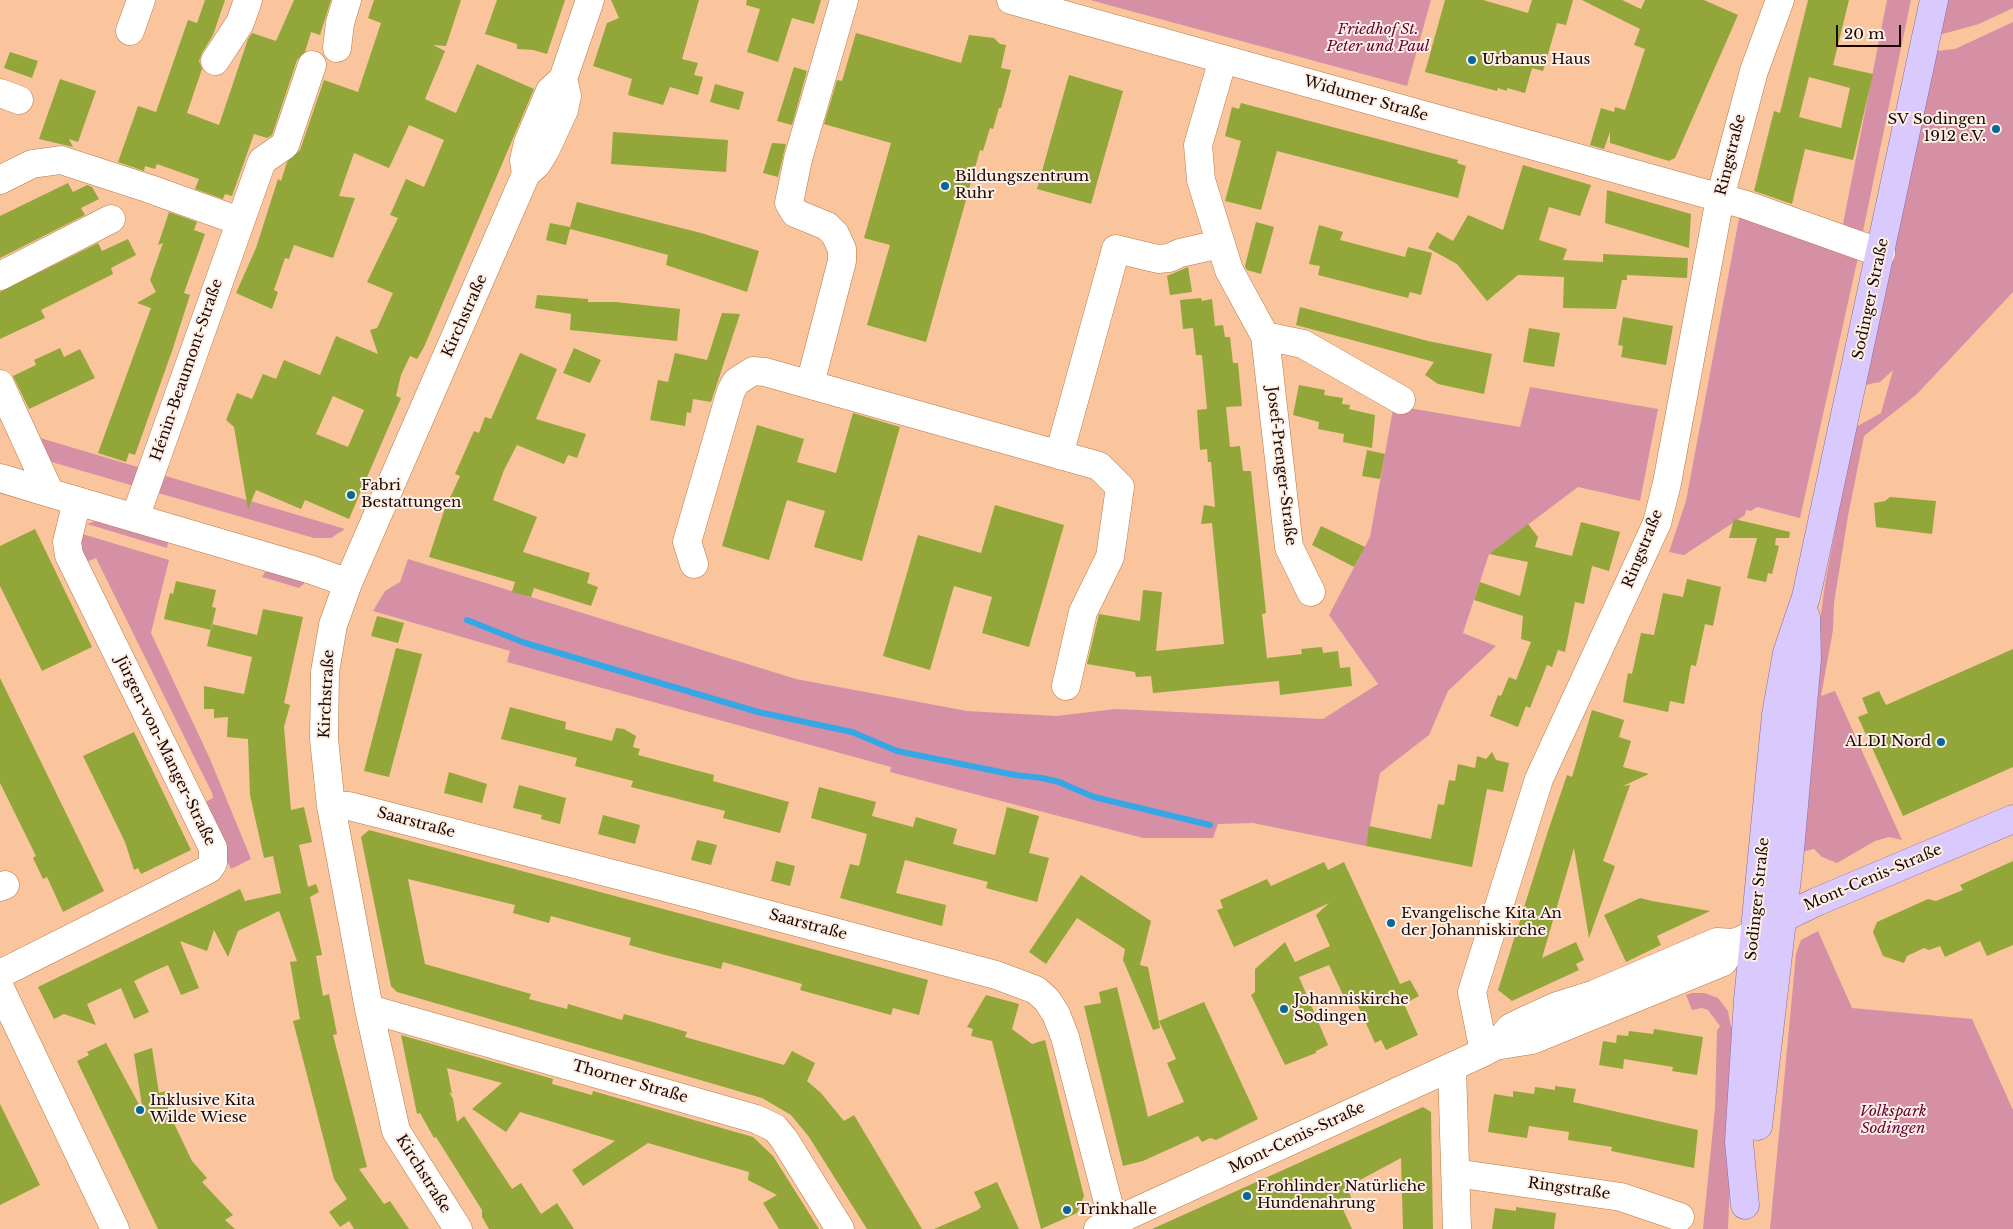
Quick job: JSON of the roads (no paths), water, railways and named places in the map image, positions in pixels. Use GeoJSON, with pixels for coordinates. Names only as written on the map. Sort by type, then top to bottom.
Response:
{"type":"FeatureCollection","features":[{"type":"Feature","properties":{"kind":"main road","name":"Sodinger Straße"},"geometry":{"type":"LineString","coordinates":[[1744,1217],[1739,1142],[1744,939],[1776,715],[1787,652],[1806,598],[1934,0]]}},
{"type":"Feature","properties":{"kind":"main road","name":"Sodinger Straße"},"geometry":{"type":"LineString","coordinates":[[1744,1217],[1754,1159],[1770,1007],[1783,918],[1807,659],[1806,598]]}},
{"type":"Feature","properties":{"kind":"main road","name":"Mont-Cenis-Straße"},"geometry":{"type":"LineString","coordinates":[[1744,939],[1783,918],[2013,820]]}},
{"type":"Feature","properties":{"kind":"street"},"geometry":{"type":"LineString","coordinates":[[130,31],[141,0]]}},
{"type":"Feature","properties":{"kind":"street"},"geometry":{"type":"LineString","coordinates":[[215,61],[240,23],[248,0]]}},
{"type":"Feature","properties":{"kind":"street"},"geometry":{"type":"LineString","coordinates":[[337,48],[340,23],[347,0]]}},
{"type":"Feature","properties":{"kind":"street","name":"Kirchstraße"},"geometry":{"type":"LineString","coordinates":[[458,1229],[396,1131],[369,1009],[330,806],[324,739],[325,672],[333,625],[348,583],[526,174],[524,160],[528,143],[550,91],[563,80],[590,0]]}},
{"type":"Feature","properties":{"kind":"street"},"geometry":{"type":"LineString","coordinates":[[810,384],[842,261],[842,249],[835,234],[827,226],[795,213],[789,203],[798,159],[844,0]]}},
{"type":"Feature","properties":{"kind":"street","name":"Widumer Straße"},"geometry":{"type":"LineString","coordinates":[[1011,0],[1720,198],[1881,253]]}},
{"type":"Feature","properties":{"kind":"street","name":"Ringstraße"},"geometry":{"type":"LineString","coordinates":[[1490,1049],[1472,992],[1539,779],[1657,523],[1667,483],[1720,198],[1748,88],[1780,0]]}},
{"type":"Feature","properties":{"kind":"street","name":"Josef-Prenger-Straße"},"geometry":{"type":"LineString","coordinates":[[1222,59],[1198,145],[1198,163],[1201,180],[1229,270],[1264,336],[1289,548],[1311,592]]}},
{"type":"Feature","properties":{"kind":"street","name":"Hénin-Beaumont-Straße"},"geometry":{"type":"LineString","coordinates":[[135,518],[262,161],[285,145],[312,65]]}},
{"type":"Feature","properties":{"kind":"street"},"geometry":{"type":"LineString","coordinates":[[0,180],[32,164],[61,160],[150,189],[239,222]]}},
{"type":"Feature","properties":{"kind":"street"},"geometry":{"type":"LineString","coordinates":[[0,276],[111,219]]}},
{"type":"Feature","properties":{"kind":"street"},"geometry":{"type":"LineString","coordinates":[[1059,455],[1116,249],[1158,259],[1169,258],[1180,253],[1220,244]]}},
{"type":"Feature","properties":{"kind":"street"},"geometry":{"type":"LineString","coordinates":[[1264,336],[1303,344],[1401,400]]}},
{"type":"Feature","properties":{"kind":"street"},"geometry":{"type":"LineString","coordinates":[[694,564],[686,542],[736,382],[753,371],[810,384],[1099,466],[1120,487],[1110,557],[1083,612],[1066,686]]}},
{"type":"Feature","properties":{"kind":"street"},"geometry":{"type":"LineString","coordinates":[[0,384],[50,493]]}},
{"type":"Feature","properties":{"kind":"street"},"geometry":{"type":"LineString","coordinates":[[0,478],[312,570],[348,583]]}},
{"type":"Feature","properties":{"kind":"street","name":"Jürgen-von-Manger-Straße"},"geometry":{"type":"LineString","coordinates":[[0,974],[209,870],[213,863],[213,848],[69,555],[67,542],[77,501]]}},
{"type":"Feature","properties":{"kind":"street","name":"Saarstraße"},"geometry":{"type":"LineString","coordinates":[[330,806],[350,806],[996,974],[1036,990],[1047,1000],[1056,1014],[1065,1037],[1109,1227]]}},
{"type":"Feature","properties":{"kind":"street","name":"Mont-Cenis-Straße"},"geometry":{"type":"LineString","coordinates":[[1109,1227],[1452,1068],[1490,1049],[1510,1028],[1557,1006],[1595,994],[1716,942],[1744,939]]}},
{"type":"Feature","properties":{"kind":"street"},"geometry":{"type":"LineString","coordinates":[[0,988],[115,1229]]}},
{"type":"Feature","properties":{"kind":"street","name":"Thorner Straße"},"geometry":{"type":"LineString","coordinates":[[369,1009],[756,1119],[775,1128],[784,1139],[840,1229]]}},
{"type":"Feature","properties":{"kind":"street"},"geometry":{"type":"LineString","coordinates":[[1452,1068],[1457,1229]]}},
{"type":"Feature","properties":{"kind":"street","name":"Ringstraße"},"geometry":{"type":"LineString","coordinates":[[1455,1173],[1621,1197],[1680,1216]]}},
{"type":"Feature","properties":{"kind":"waterway"},"geometry":{"type":"LineString","coordinates":[[467,620],[525,643],[758,712],[852,732],[897,751],[1059,782],[1094,797],[1210,825]]}},
{"type":"Feature","properties":{"kind":"place","name":"Urbanus Haus"},"geometry":{"type":"Point","coordinates":[1472,60]}},
{"type":"Feature","properties":{"kind":"place","name":"SV Sodingen 1912 e.V."},"geometry":{"type":"Point","coordinates":[1996,129]}},
{"type":"Feature","properties":{"kind":"place","name":"Bildungszentrum Ruhr"},"geometry":{"type":"Point","coordinates":[945,186]}},
{"type":"Feature","properties":{"kind":"place","name":"Fabri Bestattungen"},"geometry":{"type":"Point","coordinates":[351,495]}},
{"type":"Feature","properties":{"kind":"place","name":"ALDI Nord"},"geometry":{"type":"Point","coordinates":[1941,742]}},
{"type":"Feature","properties":{"kind":"place","name":"Evangelische Kita An der Johanniskirche"},"geometry":{"type":"Point","coordinates":[1391,923]}},
{"type":"Feature","properties":{"kind":"place","name":"Johanniskirche Sodingen"},"geometry":{"type":"Point","coordinates":[1284,1009]}},
{"type":"Feature","properties":{"kind":"place","name":"Inklusive Kita Wilde Wiese"},"geometry":{"type":"Point","coordinates":[140,1110]}},
{"type":"Feature","properties":{"kind":"place","name":"Frohlinder Natürliche Hundenahrung"},"geometry":{"type":"Point","coordinates":[1247,1196]}},
{"type":"Feature","properties":{"kind":"place","name":"Trinkhalle"},"geometry":{"type":"Point","coordinates":[1067,1210]}},
{"type":"Feature","properties":{"kind":"park label","name":"Friedhof St. Peter und Paul"},"geometry":{"type":"Point","coordinates":[1378,38]}},
{"type":"Feature","properties":{"kind":"park label","name":"Volkspark Sodingen"},"geometry":{"type":"Point","coordinates":[1893,1120]}}]}
